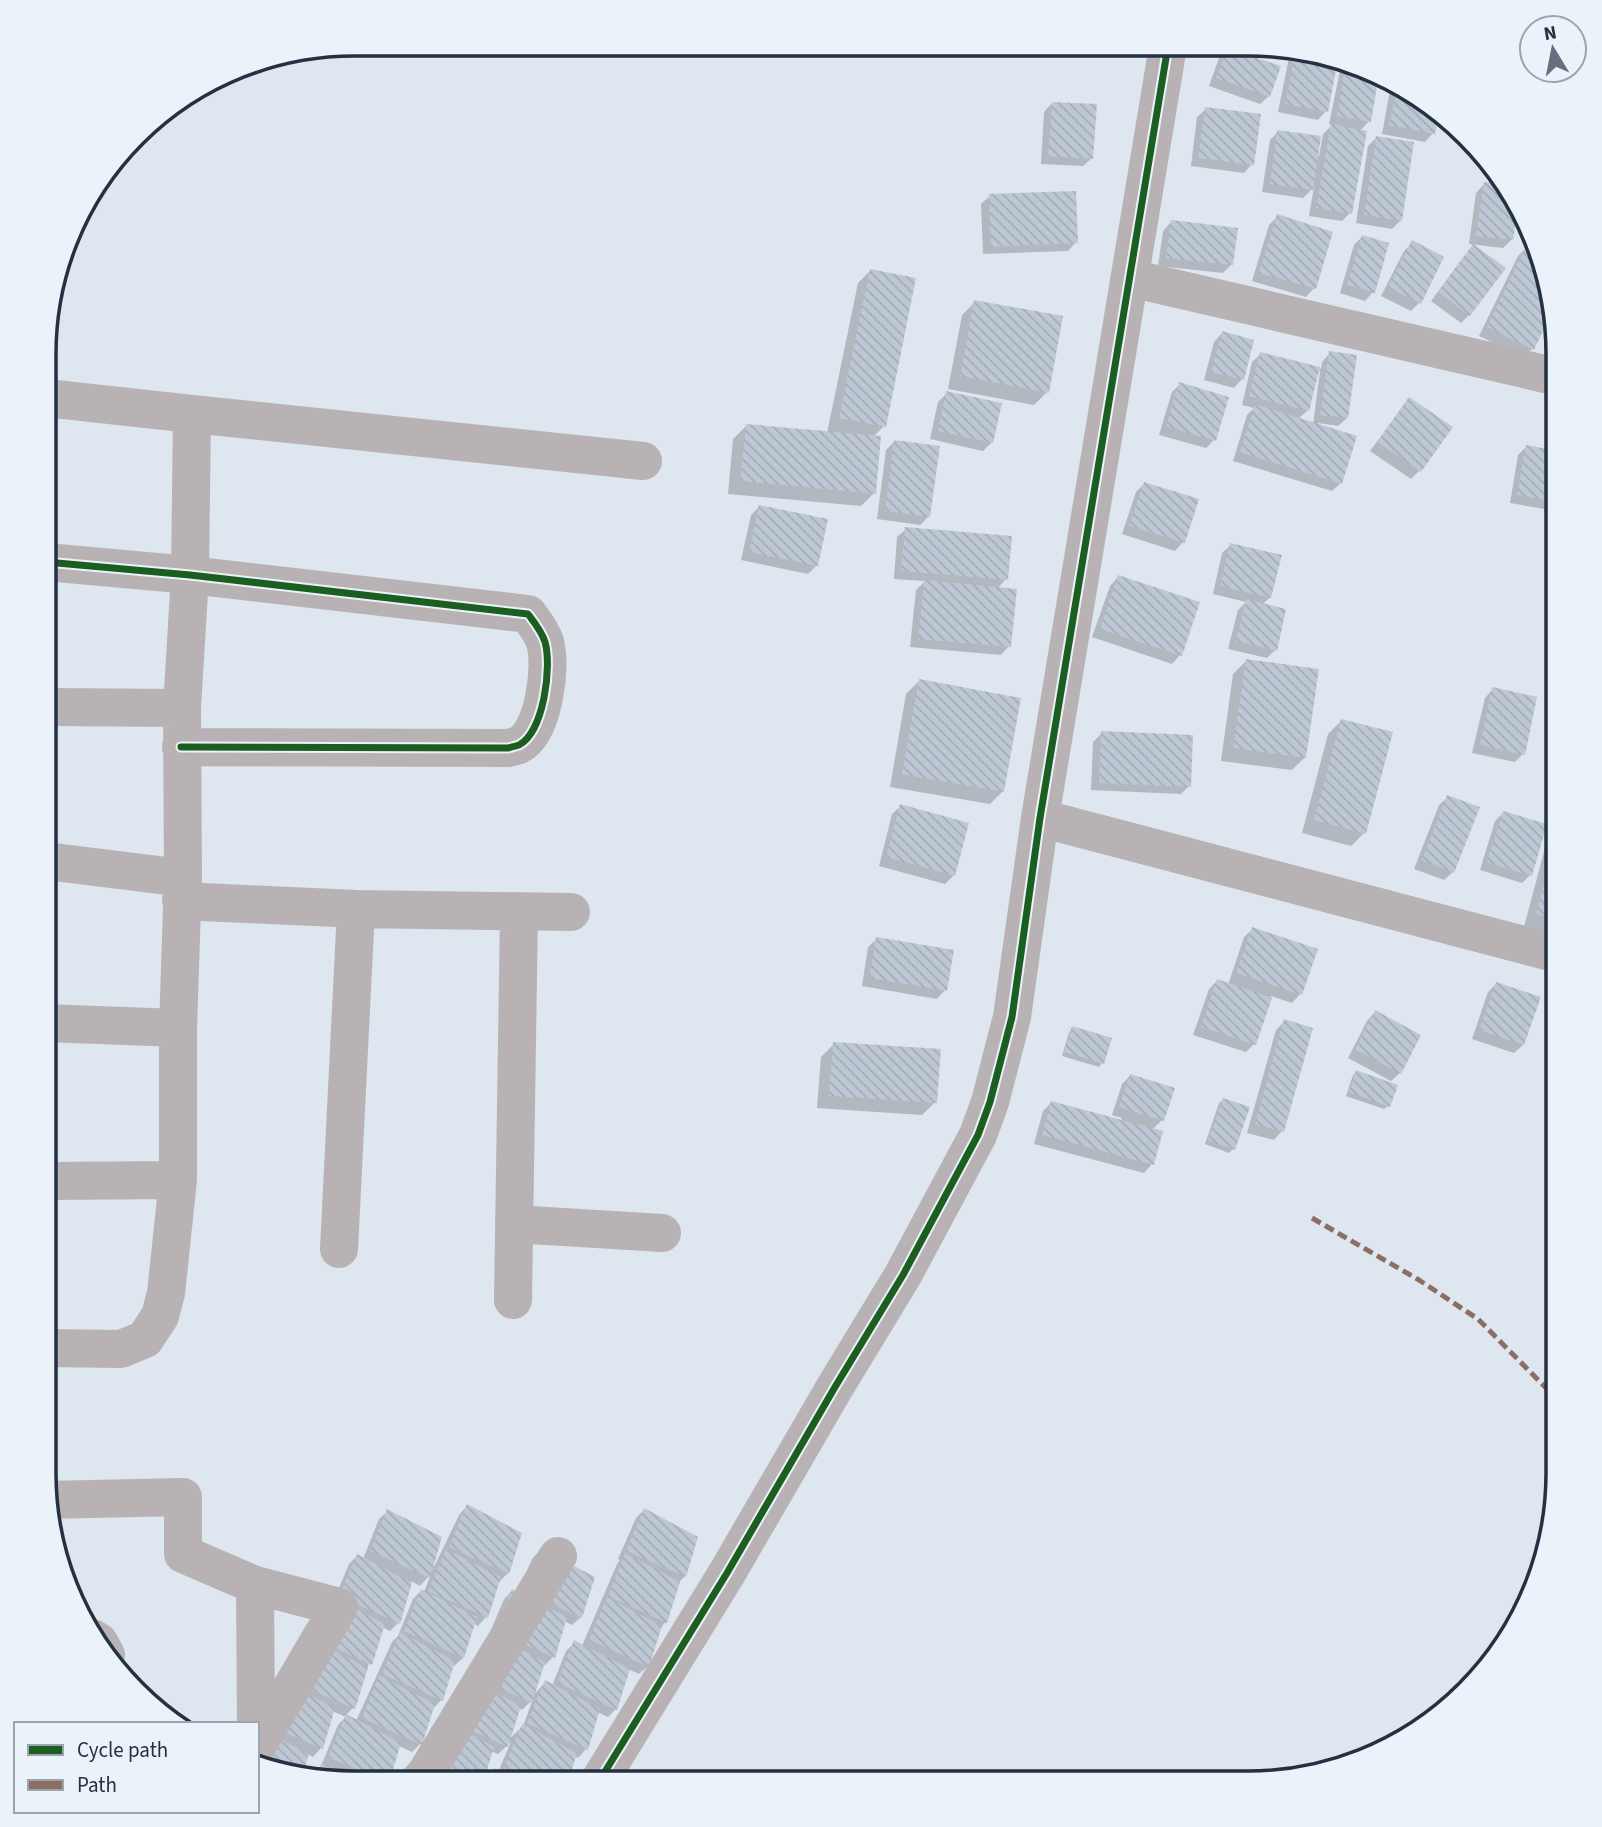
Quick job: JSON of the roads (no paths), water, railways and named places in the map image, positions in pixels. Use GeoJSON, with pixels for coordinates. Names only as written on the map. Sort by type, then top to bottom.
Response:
{"type":"FeatureCollection","features":[{"type":"Feature","properties":{"kind":"street"},"geometry":{"type":"LineString","coordinates":[[605,1771],[727,1573],[903,1275],[978,1135],[1000,1068],[1012,1017],[1041,818],[1166,56]]}},
{"type":"Feature","properties":{"kind":"street"},"geometry":{"type":"LineString","coordinates":[[1130,278],[1546,374]]}},
{"type":"Feature","properties":{"kind":"street"},"geometry":{"type":"LineString","coordinates":[[56,399],[643,461]]}},
{"type":"Feature","properties":{"kind":"street"},"geometry":{"type":"LineString","coordinates":[[56,1348],[121,1349],[145,1339],[160,1316],[166,1293],[178,1180],[181,747],[190,575],[192,414]]}},
{"type":"Feature","properties":{"kind":"street"},"geometry":{"type":"LineString","coordinates":[[56,563],[190,575],[527,614],[545,641],[548,659],[538,721],[520,744],[508,748],[181,747]]}},
{"type":"Feature","properties":{"kind":"street"},"geometry":{"type":"LineString","coordinates":[[56,707],[182,708]]}},
{"type":"Feature","properties":{"kind":"street"},"geometry":{"type":"LineString","coordinates":[[1041,818],[1546,951]]}},
{"type":"Feature","properties":{"kind":"street"},"geometry":{"type":"LineString","coordinates":[[56,863],[182,890],[356,909],[571,912]]}},
{"type":"Feature","properties":{"kind":"street"},"geometry":{"type":"LineString","coordinates":[[339,1249],[356,909]]}},
{"type":"Feature","properties":{"kind":"street"},"geometry":{"type":"LineString","coordinates":[[513,1300],[519,912]]}},
{"type":"Feature","properties":{"kind":"street"},"geometry":{"type":"LineString","coordinates":[[56,1023],[177,1028]]}},
{"type":"Feature","properties":{"kind":"street"},"geometry":{"type":"LineString","coordinates":[[56,1181],[178,1180]]}},
{"type":"Feature","properties":{"kind":"street"},"geometry":{"type":"LineString","coordinates":[[514,1224],[662,1233]]}},
{"type":"Feature","properties":{"kind":"street"},"geometry":{"type":"LineString","coordinates":[[58,1500],[183,1497],[183,1554],[255,1585],[339,1606],[259,1743]]}},
{"type":"Feature","properties":{"kind":"street"},"geometry":{"type":"LineString","coordinates":[[427,1771],[558,1556]]}},
{"type":"Feature","properties":{"kind":"street"},"geometry":{"type":"LineString","coordinates":[[255,1585],[256,1722]]}}]}
